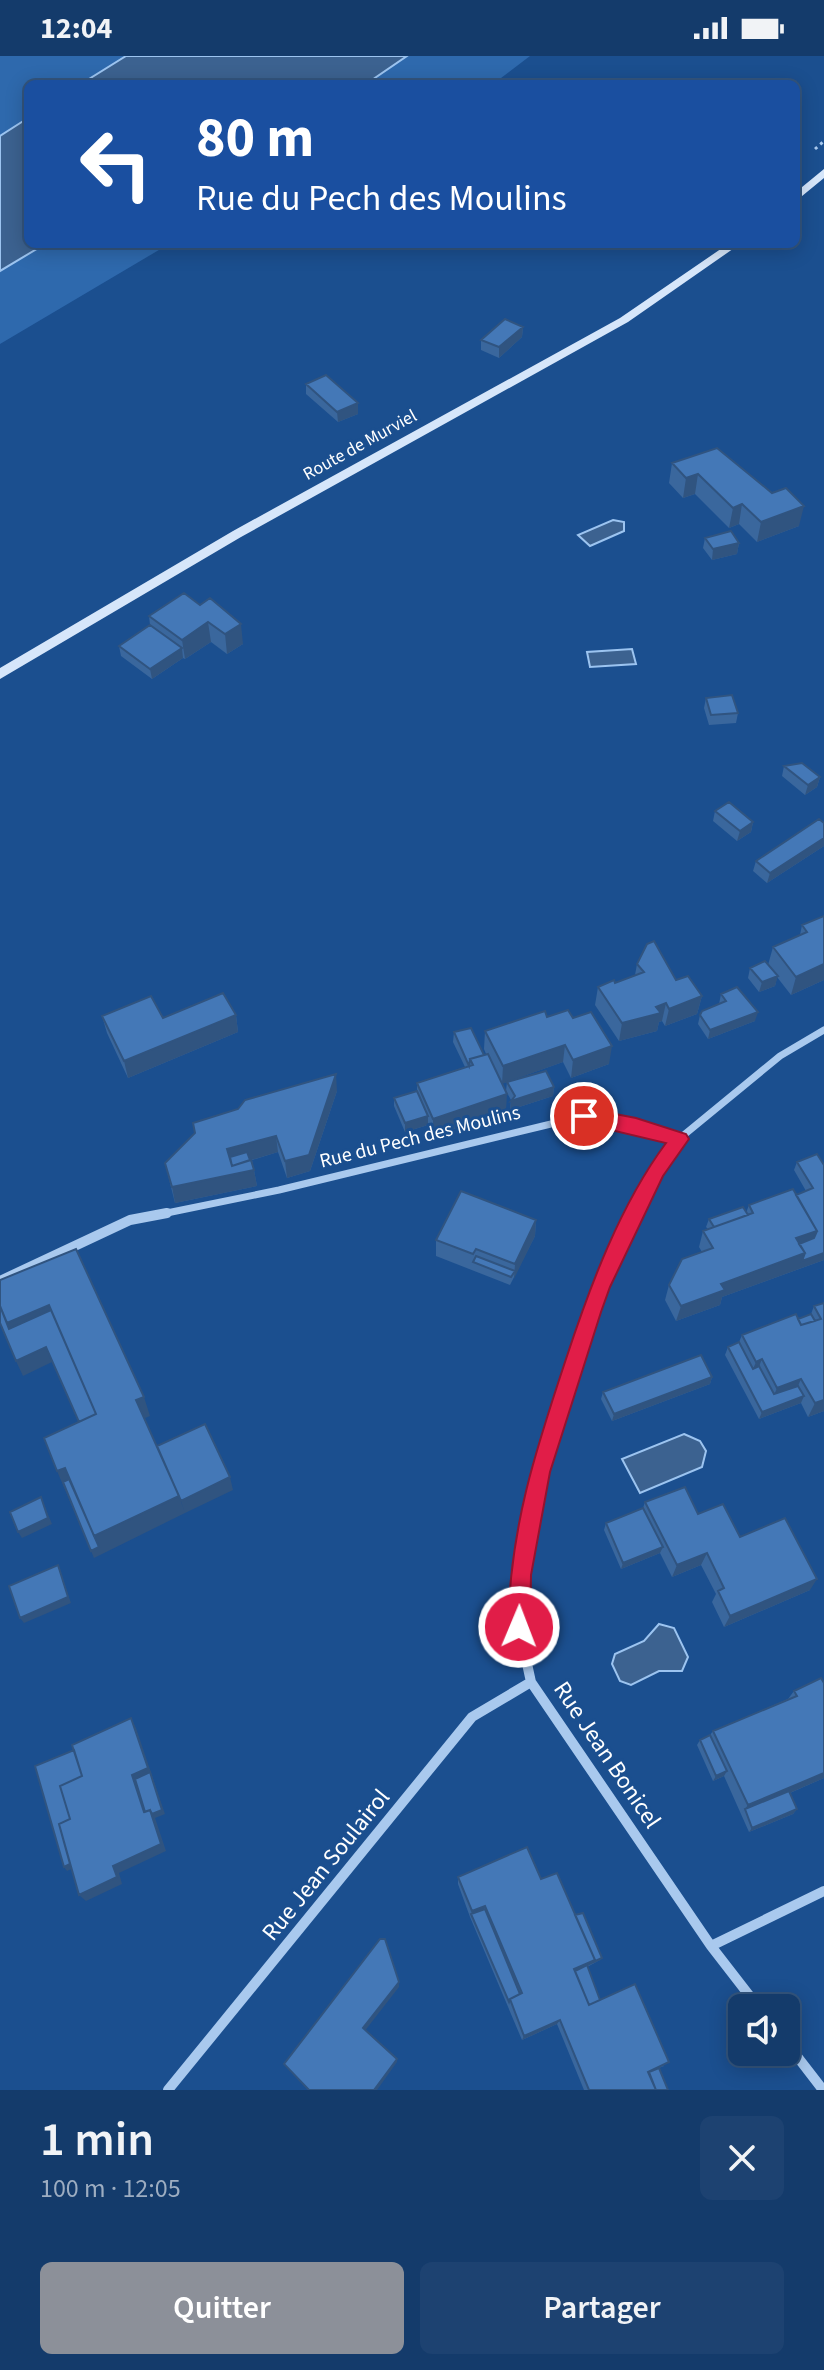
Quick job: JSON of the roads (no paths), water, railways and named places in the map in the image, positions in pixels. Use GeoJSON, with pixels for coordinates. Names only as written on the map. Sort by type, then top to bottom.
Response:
{"type":"FeatureCollection","features":[{"type":"Feature","properties":{"kind":"main road"},"geometry":{"type":"LineString","coordinates":[[800,194],[824,172]]}},
{"type":"Feature","properties":{"kind":"main road","name":"Route de Murviel"},"geometry":{"type":"LineString","coordinates":[[0,674],[237,534],[624,320],[729,248]]}},
{"type":"Feature","properties":{"kind":"street"},"geometry":{"type":"LineString","coordinates":[[679,1139],[780,1056],[824,1030]]}},
{"type":"Feature","properties":{"kind":"street","name":"Rue du Pech des Moulins"},"geometry":{"type":"LineString","coordinates":[[0,1281],[130,1220],[279,1190],[584,1116],[636,1126],[679,1139]]}},
{"type":"Feature","properties":{"kind":"street","name":"Rue Jean Bonicel"},"geometry":{"type":"LineString","coordinates":[[679,1139],[657,1170],[600,1286],[539,1472],[520,1575],[519,1627],[531,1682],[711,1946],[748,1994]]}},
{"type":"Feature","properties":{"kind":"street","name":"Rue Jean Soulairol"},"geometry":{"type":"LineString","coordinates":[[168,2090],[472,1717],[531,1682]]}},
{"type":"Feature","properties":{"kind":"street"},"geometry":{"type":"LineString","coordinates":[[711,1946],[824,1891]]}},
{"type":"Feature","properties":{"kind":"street"},"geometry":{"type":"LineString","coordinates":[[800,2060],[823,2090]]}}]}
